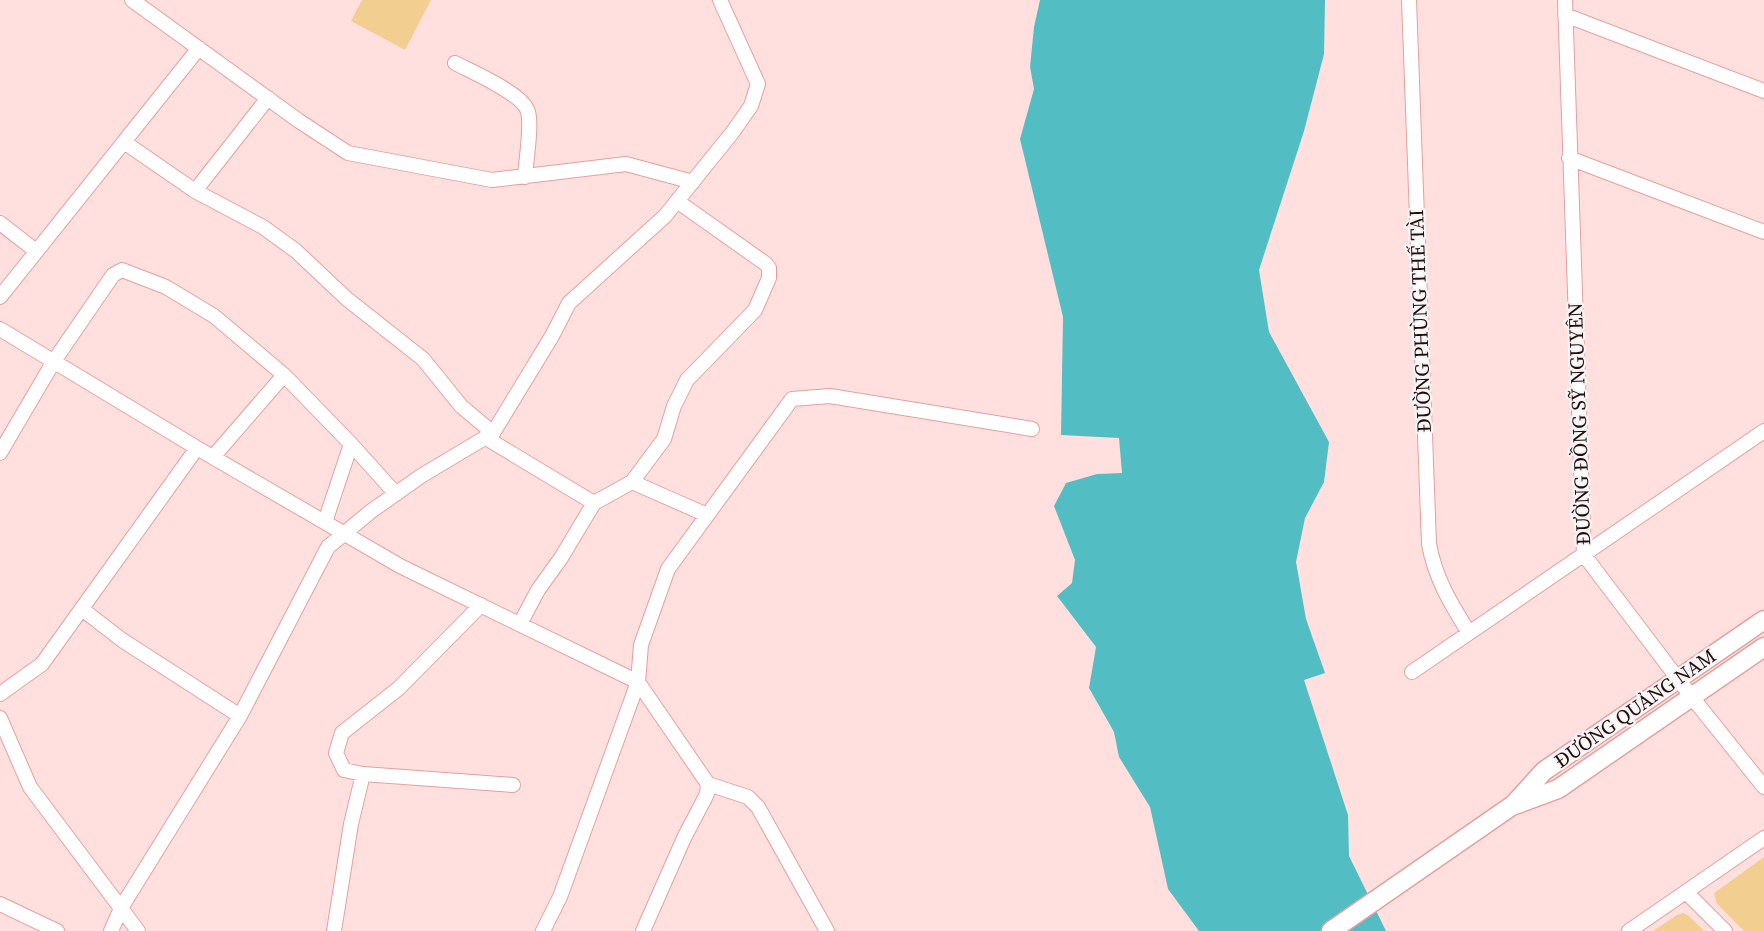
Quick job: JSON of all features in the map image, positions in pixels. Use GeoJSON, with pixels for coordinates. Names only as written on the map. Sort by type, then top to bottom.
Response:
{"type":"FeatureCollection","features":[{"type":"Feature","properties":{"kind":"main road","name":"ĐƯỜNG QUẢNG NAM"},"geometry":{"type":"LineString","coordinates":[[1331,931],[1513,806],[1544,771],[1764,620]]}},
{"type":"Feature","properties":{"kind":"main road","name":"ĐƯỜNG QUẢNG NAM"},"geometry":{"type":"LineString","coordinates":[[1513,806],[1558,789],[1764,647]]}},
{"type":"Feature","properties":{"kind":"street"},"geometry":{"type":"LineString","coordinates":[[132,0],[348,153],[492,180],[626,165],[693,182]]}},
{"type":"Feature","properties":{"kind":"street"},"geometry":{"type":"LineString","coordinates":[[111,931],[121,908],[240,716],[328,547],[421,476],[490,435],[552,336],[569,303],[665,216],[751,106],[758,84],[720,0]]}},
{"type":"Feature","properties":{"kind":"street","name":"ĐƯỜNG PHÙNG THẾ TÀI"},"geometry":{"type":"LineString","coordinates":[[1409,0],[1429,544],[1435,572],[1442,588],[1469,633]]}},
{"type":"Feature","properties":{"kind":"street","name":"ĐƯỜNG ĐỒNG SỸ NGUYÊN"},"geometry":{"type":"LineString","coordinates":[[1565,0],[1584,555],[1764,788]]}},
{"type":"Feature","properties":{"kind":"street"},"geometry":{"type":"LineString","coordinates":[[1565,15],[1764,91]]}},
{"type":"Feature","properties":{"kind":"street"},"geometry":{"type":"LineString","coordinates":[[0,297],[199,48]]}},
{"type":"Feature","properties":{"kind":"street"},"geometry":{"type":"LineString","coordinates":[[455,63],[503,89],[525,105],[529,119],[525,177]]}},
{"type":"Feature","properties":{"kind":"street"},"geometry":{"type":"LineString","coordinates":[[195,191],[268,98]]}},
{"type":"Feature","properties":{"kind":"street"},"geometry":{"type":"LineString","coordinates":[[124,142],[195,191],[264,227],[296,251],[377,325],[423,359],[456,401],[490,435],[594,502]]}},
{"type":"Feature","properties":{"kind":"street"},"geometry":{"type":"LineString","coordinates":[[1569,158],[1764,232]]}},
{"type":"Feature","properties":{"kind":"street"},"geometry":{"type":"LineString","coordinates":[[520,624],[538,590],[561,558],[594,502],[632,482],[664,439],[674,406],[687,380],[749,318],[760,302],[770,273],[766,264],[678,201]]}},
{"type":"Feature","properties":{"kind":"street"},"geometry":{"type":"LineString","coordinates":[[0,223],[36,251]]}},
{"type":"Feature","properties":{"kind":"street"},"geometry":{"type":"LineString","coordinates":[[0,453],[54,361],[113,275],[122,270],[166,287],[200,306],[285,375],[396,494]]}},
{"type":"Feature","properties":{"kind":"street"},"geometry":{"type":"LineString","coordinates":[[0,329],[197,448],[400,566],[638,682],[708,784],[748,797],[758,807],[827,931]]}},
{"type":"Feature","properties":{"kind":"street"},"geometry":{"type":"LineString","coordinates":[[213,457],[285,375]]}},
{"type":"Feature","properties":{"kind":"street"},"geometry":{"type":"LineString","coordinates":[[543,931],[560,897],[638,682],[641,645],[668,569],[792,399],[830,396],[1032,429]]}},
{"type":"Feature","properties":{"kind":"street"},"geometry":{"type":"LineString","coordinates":[[1412,672],[1764,431]]}},
{"type":"Feature","properties":{"kind":"street"},"geometry":{"type":"LineString","coordinates":[[325,522],[351,444]]}},
{"type":"Feature","properties":{"kind":"street"},"geometry":{"type":"LineString","coordinates":[[0,694],[42,664],[197,448]]}},
{"type":"Feature","properties":{"kind":"street"},"geometry":{"type":"LineString","coordinates":[[632,482],[707,515]]}},
{"type":"Feature","properties":{"kind":"street"},"geometry":{"type":"LineString","coordinates":[[481,605],[399,688],[342,733],[336,753],[344,770],[363,774],[513,785]]}},
{"type":"Feature","properties":{"kind":"street"},"geometry":{"type":"LineString","coordinates":[[82,609],[122,640],[240,716]]}},
{"type":"Feature","properties":{"kind":"street"},"geometry":{"type":"LineString","coordinates":[[0,718],[30,787],[138,931]]}},
{"type":"Feature","properties":{"kind":"street"},"geometry":{"type":"LineString","coordinates":[[334,931],[351,824],[363,774]]}},
{"type":"Feature","properties":{"kind":"street"},"geometry":{"type":"LineString","coordinates":[[643,931],[684,838],[707,794],[708,784]]}},
{"type":"Feature","properties":{"kind":"street"},"geometry":{"type":"LineString","coordinates":[[1629,931],[1764,838]]}},
{"type":"Feature","properties":{"kind":"street"},"geometry":{"type":"LineString","coordinates":[[1686,892],[1725,931]]}},
{"type":"Feature","properties":{"kind":"street"},"geometry":{"type":"LineString","coordinates":[[0,904],[57,931]]}},
{"type":"Feature","properties":{"kind":"shaded area"},"geometry":{"type":"Polygon","coordinates":[[[362,0],[431,0],[405,50],[351,21],[362,0]]]}},
{"type":"Feature","properties":{"kind":"shaded area"},"geometry":{"type":"Polygon","coordinates":[[[1764,857],[1764,931],[1744,931],[1717,904],[1714,893],[1764,857]]]}},
{"type":"Feature","properties":{"kind":"shaded area"},"geometry":{"type":"Polygon","coordinates":[[[1683,913],[1704,931],[1653,931],[1677,915],[1683,913]]]}},
{"type":"Feature","properties":{"kind":"water"},"geometry":{"type":"Polygon","coordinates":[[[1040,0],[1325,0],[1324,54],[1304,131],[1259,270],[1269,332],[1329,442],[1324,482],[1305,518],[1296,562],[1306,619],[1325,673],[1304,680],[1348,815],[1349,856],[1386,931],[1199,931],[1168,889],[1150,807],[1119,757],[1114,732],[1089,688],[1096,647],[1057,596],[1072,583],[1075,560],[1054,506],[1066,483],[1097,474],[1122,473],[1119,438],[1061,435],[1063,317],[1020,139],[1034,89],[1030,67],[1034,27],[1040,0]]]}}]}
